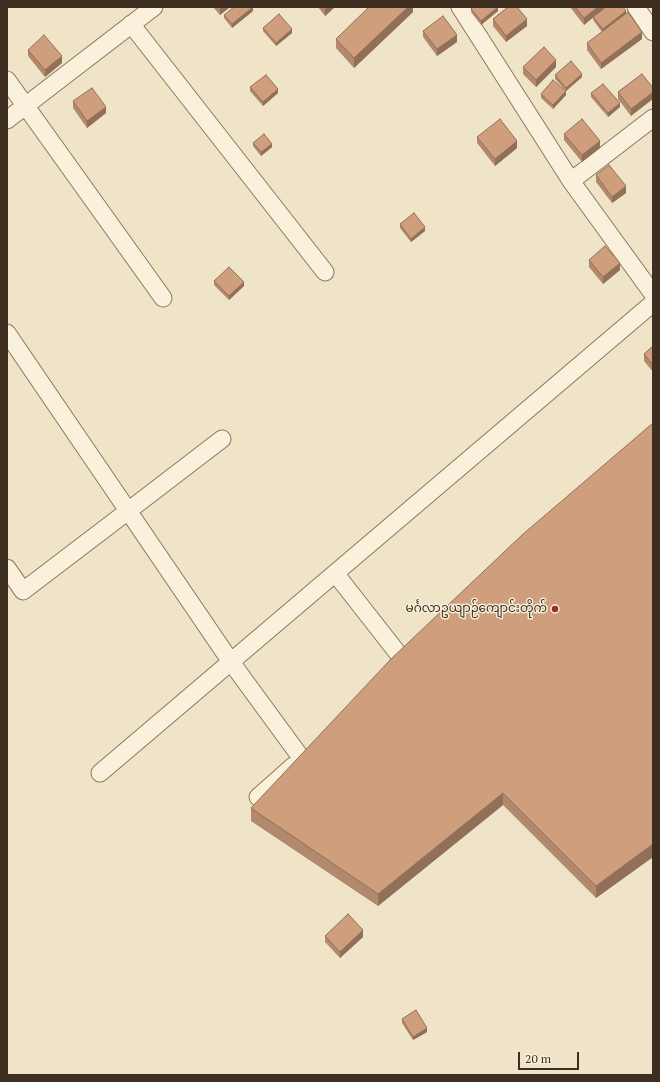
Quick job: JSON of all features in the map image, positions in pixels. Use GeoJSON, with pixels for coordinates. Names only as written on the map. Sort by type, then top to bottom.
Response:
{"type":"FeatureCollection","features":[{"type":"Feature","properties":{"kind":"street"},"geometry":{"type":"LineString","coordinates":[[7,120],[154,7]]}},
{"type":"Feature","properties":{"kind":"street"},"geometry":{"type":"LineString","coordinates":[[460,7],[572,181],[653,294]]}},
{"type":"Feature","properties":{"kind":"street"},"geometry":{"type":"LineString","coordinates":[[636,7],[653,32]]}},
{"type":"Feature","properties":{"kind":"street"},"geometry":{"type":"LineString","coordinates":[[131,24],[325,272]]}},
{"type":"Feature","properties":{"kind":"street"},"geometry":{"type":"LineString","coordinates":[[7,80],[163,298]]}},
{"type":"Feature","properties":{"kind":"street"},"geometry":{"type":"LineString","coordinates":[[572,181],[653,118]]}},
{"type":"Feature","properties":{"kind":"street"},"geometry":{"type":"LineString","coordinates":[[100,773],[653,303]]}},
{"type":"Feature","properties":{"kind":"street"},"geometry":{"type":"LineString","coordinates":[[7,333],[231,662],[307,754],[258,797]]}},
{"type":"Feature","properties":{"kind":"street"},"geometry":{"type":"LineString","coordinates":[[7,568],[23,591],[222,438]]}},
{"type":"Feature","properties":{"kind":"street"},"geometry":{"type":"LineString","coordinates":[[335,573],[407,665]]}},
{"type":"Feature","properties":{"kind":"building"},"geometry":{"type":"Polygon","coordinates":[[[234,7],[253,7],[232,24],[224,15],[234,7]]]}},
{"type":"Feature","properties":{"kind":"building"},"geometry":{"type":"Polygon","coordinates":[[[369,7],[408,7],[354,58],[336,39],[369,7]]]}},
{"type":"Feature","properties":{"kind":"building"},"geometry":{"type":"Polygon","coordinates":[[[473,7],[498,7],[481,21],[471,9],[473,7]]]}},
{"type":"Feature","properties":{"kind":"building"},"geometry":{"type":"Polygon","coordinates":[[[508,7],[517,7],[527,19],[506,36],[493,19],[508,7]]]}},
{"type":"Feature","properties":{"kind":"building"},"geometry":{"type":"Polygon","coordinates":[[[575,7],[598,7],[584,18],[575,7]]]}},
{"type":"Feature","properties":{"kind":"building"},"geometry":{"type":"Polygon","coordinates":[[[606,7],[623,7],[626,11],[603,29],[593,17],[606,7]]]}},
{"type":"Feature","properties":{"kind":"building"},"geometry":{"type":"Polygon","coordinates":[[[628,12],[642,32],[601,63],[587,43],[628,12]]]}},
{"type":"Feature","properties":{"kind":"building"},"geometry":{"type":"Polygon","coordinates":[[[279,14],[292,29],[276,43],[263,28],[279,14]]]}},
{"type":"Feature","properties":{"kind":"building"},"geometry":{"type":"Polygon","coordinates":[[[443,16],[457,35],[437,49],[423,31],[443,16]]]}},
{"type":"Feature","properties":{"kind":"building"},"geometry":{"type":"Polygon","coordinates":[[[44,35],[62,56],[45,70],[28,50],[44,35]]]}},
{"type":"Feature","properties":{"kind":"building"},"geometry":{"type":"Polygon","coordinates":[[[544,47],[556,60],[536,80],[523,67],[544,47]]]}},
{"type":"Feature","properties":{"kind":"building"},"geometry":{"type":"Polygon","coordinates":[[[571,61],[582,74],[566,88],[555,75],[571,61]]]}},
{"type":"Feature","properties":{"kind":"building"},"geometry":{"type":"Polygon","coordinates":[[[642,74],[653,88],[653,92],[631,109],[618,92],[642,74]]]}},
{"type":"Feature","properties":{"kind":"building"},"geometry":{"type":"Polygon","coordinates":[[[266,75],[278,89],[263,102],[250,87],[266,75]]]}},
{"type":"Feature","properties":{"kind":"building"},"geometry":{"type":"Polygon","coordinates":[[[553,80],[566,91],[553,105],[541,94],[553,80]]]}},
{"type":"Feature","properties":{"kind":"building"},"geometry":{"type":"Polygon","coordinates":[[[603,84],[620,103],[608,113],[591,93],[603,84]]]}},
{"type":"Feature","properties":{"kind":"building"},"geometry":{"type":"Polygon","coordinates":[[[92,88],[106,107],[87,121],[73,101],[92,88]]]}},
{"type":"Feature","properties":{"kind":"building"},"geometry":{"type":"Polygon","coordinates":[[[500,119],[517,141],[495,159],[477,137],[500,119]]]}},
{"type":"Feature","properties":{"kind":"building"},"geometry":{"type":"Polygon","coordinates":[[[582,119],[600,141],[582,155],[564,134],[582,119]]]}},
{"type":"Feature","properties":{"kind":"building"},"geometry":{"type":"Polygon","coordinates":[[[264,134],[272,144],[261,152],[253,143],[264,134]]]}},
{"type":"Feature","properties":{"kind":"building"},"geometry":{"type":"Polygon","coordinates":[[[609,165],[626,186],[612,197],[596,175],[609,165]]]}},
{"type":"Feature","properties":{"kind":"building"},"geometry":{"type":"Polygon","coordinates":[[[414,213],[425,227],[411,239],[400,224],[414,213]]]}},
{"type":"Feature","properties":{"kind":"building"},"geometry":{"type":"Polygon","coordinates":[[[605,246],[620,263],[603,277],[589,260],[605,246]]]}},
{"type":"Feature","properties":{"kind":"building"},"geometry":{"type":"Polygon","coordinates":[[[229,267],[244,282],[229,296],[214,281],[229,267]]]}},
{"type":"Feature","properties":{"kind":"building"},"geometry":{"type":"Polygon","coordinates":[[[653,346],[653,365],[644,354],[653,346]]]}},
{"type":"Feature","properties":{"kind":"building","name":"မင်္ဂလာဥယျာဉ်ကျောင်းတိုက်"},"geometry":{"type":"Polygon","coordinates":[[[653,423],[653,844],[596,886],[503,793],[378,894],[251,808],[391,659],[522,535],[653,423]]]}},
{"type":"Feature","properties":{"kind":"building"},"geometry":{"type":"Polygon","coordinates":[[[348,914],[363,930],[340,952],[325,936],[348,914]]]}},
{"type":"Feature","properties":{"kind":"building"},"geometry":{"type":"Polygon","coordinates":[[[416,1010],[427,1028],[413,1037],[402,1019],[416,1010]]]}},
{"type":"Feature","properties":{"kind":"place","name":"မင်္ဂလာဥယျာဉ်ကျောင်းတိုက်"},"geometry":{"type":"Point","coordinates":[555,609]}}]}
